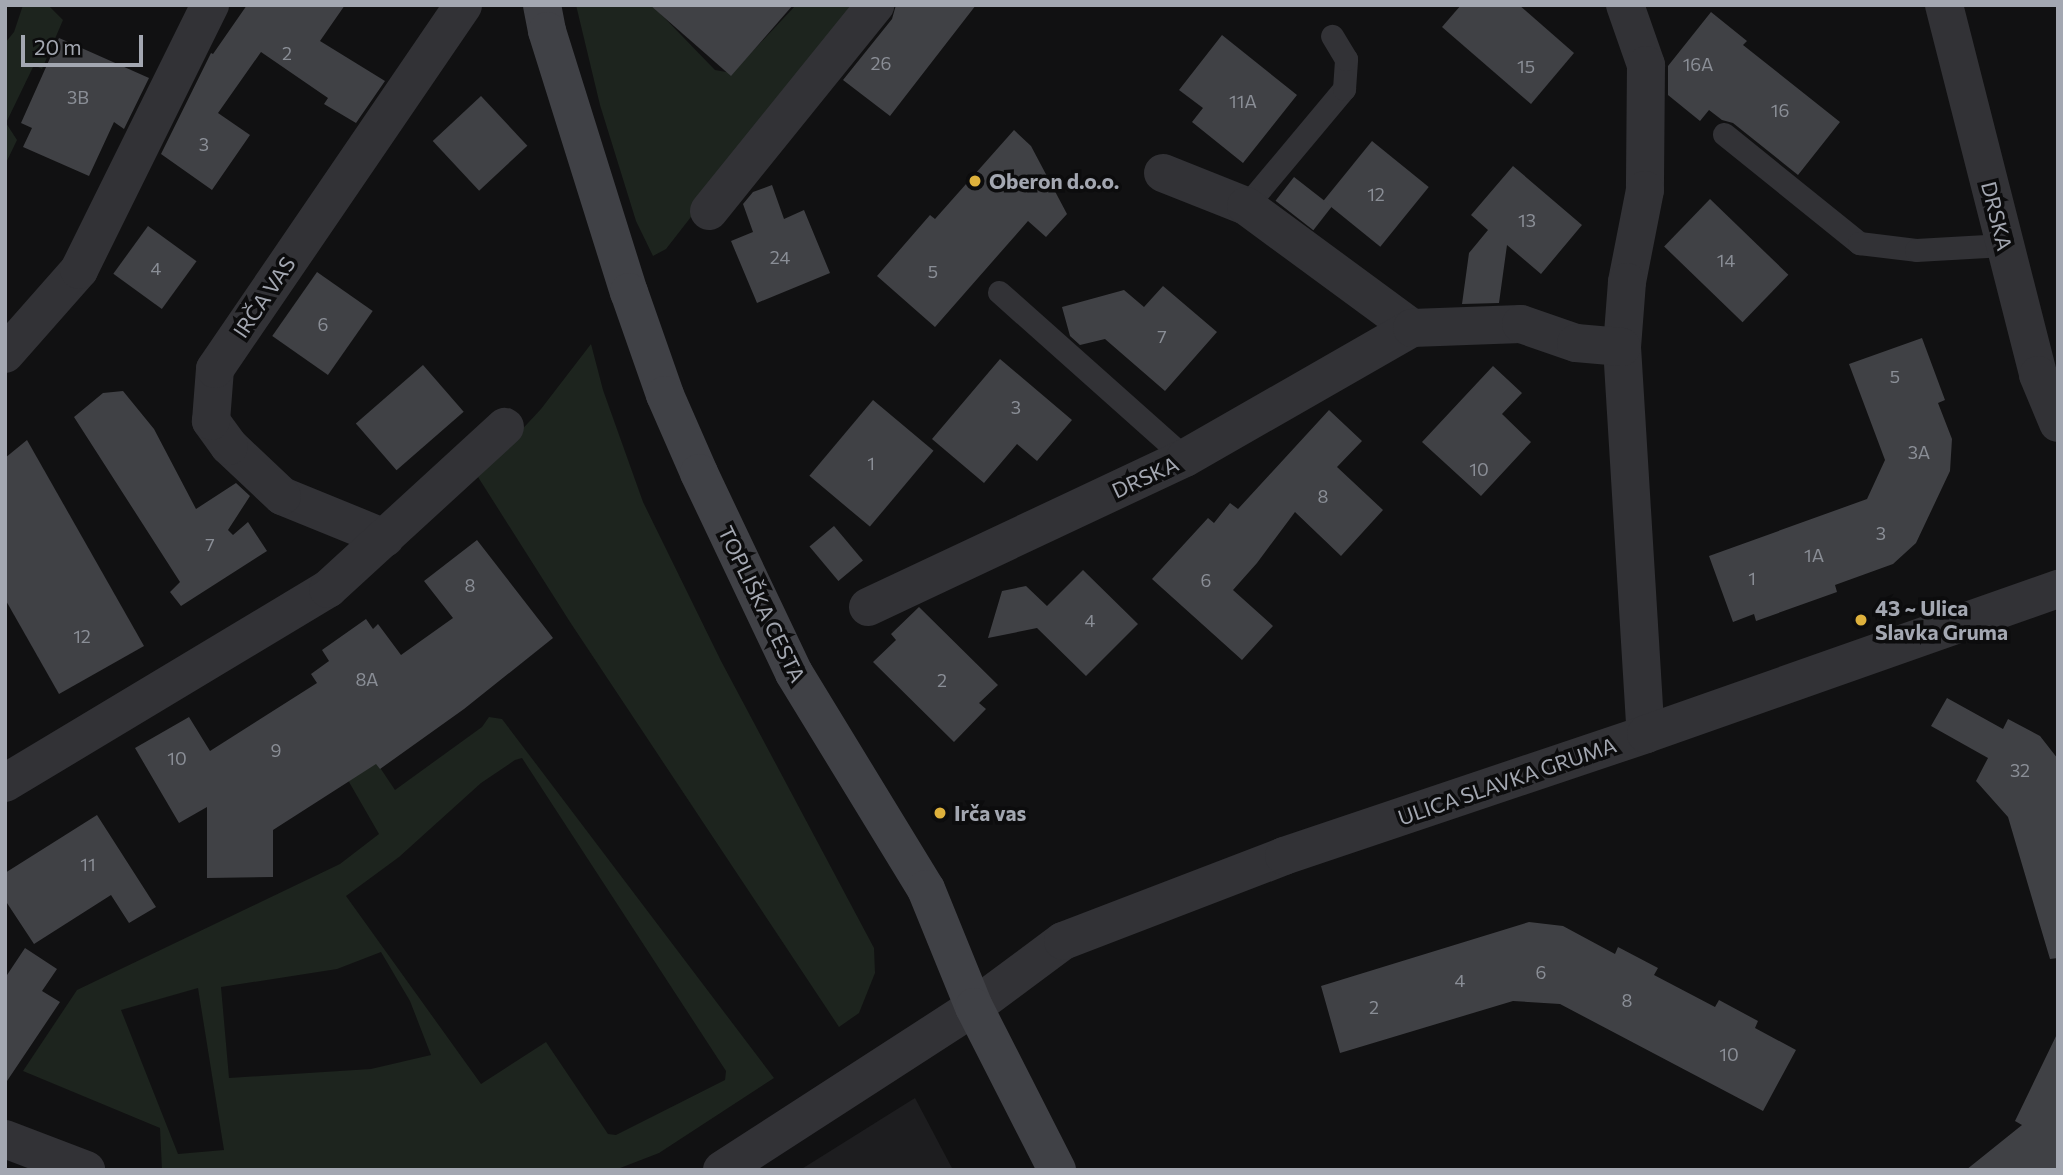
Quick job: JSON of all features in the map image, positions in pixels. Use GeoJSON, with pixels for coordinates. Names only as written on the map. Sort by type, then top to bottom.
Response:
{"type":"FeatureCollection","features":[{"type":"Feature","properties":{"kind":"main road","name":"TOPLIŠKA CESTA"},"geometry":{"type":"LineString","coordinates":[[542,5],[547,32],[625,279],[674,418],[794,673],[926,889],[974,1007],[1057,1170]]}},
{"type":"Feature","properties":{"kind":"street"},"geometry":{"type":"LineString","coordinates":[[5,354],[79,270],[210,5]]}},
{"type":"Feature","properties":{"kind":"street","name":"IRČA VAS"},"geometry":{"type":"LineString","coordinates":[[385,538],[282,496],[229,446],[211,421],[215,369],[463,5]]}},
{"type":"Feature","properties":{"kind":"street"},"geometry":{"type":"LineString","coordinates":[[709,211],[876,5]]}},
{"type":"Feature","properties":{"kind":"street"},"geometry":{"type":"LineString","coordinates":[[1625,5],[1646,65],[1645,190],[1637,245],[1627,282],[1622,347],[1646,734]]}},
{"type":"Feature","properties":{"kind":"street","name":"DRSKA"},"geometry":{"type":"LineString","coordinates":[[1944,5],[2038,375],[2058,423]]}},
{"type":"Feature","properties":{"kind":"street"},"geometry":{"type":"LineString","coordinates":[[1163,173],[1246,206],[1412,328]]}},
{"type":"Feature","properties":{"kind":"street","name":"DRSKA"},"geometry":{"type":"LineString","coordinates":[[868,607],[1185,458],[1412,328],[1521,324],[1576,343],[1622,347]]}},
{"type":"Feature","properties":{"kind":"street"},"geometry":{"type":"LineString","coordinates":[[5,783],[328,589],[505,427]]}},
{"type":"Feature","properties":{"kind":"street","name":"ULICA SLAVKA GRUMA"},"geometry":{"type":"LineString","coordinates":[[974,1007],[1063,941],[1075,936],[1284,856],[1646,734],[2058,589]]}},
{"type":"Feature","properties":{"kind":"street"},"geometry":{"type":"LineString","coordinates":[[722,1170],[974,1007]]}},
{"type":"Feature","properties":{"kind":"street"},"geometry":{"type":"LineString","coordinates":[[5,1139],[86,1170]]}},
{"type":"Feature","properties":{"kind":"lane"},"geometry":{"type":"LineString","coordinates":[[1246,206],[1344,89],[1346,59],[1332,36]]}},
{"type":"Feature","properties":{"kind":"lane"},"geometry":{"type":"LineString","coordinates":[[1724,134],[1859,243],[1916,250],[2004,245]]}},
{"type":"Feature","properties":{"kind":"lane"},"geometry":{"type":"LineString","coordinates":[[999,292],[1185,458]]}},
{"type":"Feature","properties":{"kind":"shaded area"},"geometry":{"type":"Polygon","coordinates":[[[23,5],[48,5],[63,20],[42,69],[34,65],[6,123],[17,140],[5,165],[5,43],[14,32],[23,5]]]}},
{"type":"Feature","properties":{"kind":"shaded area"},"geometry":{"type":"Polygon","coordinates":[[[576,5],[652,5],[715,70],[732,73],[796,5],[856,5],[666,249],[653,256],[636,221],[600,105],[576,5]]]}},
{"type":"Feature","properties":{"kind":"shaded area"},"geometry":{"type":"Polygon","coordinates":[[[591,344],[603,390],[643,502],[721,661],[874,948],[875,973],[859,1013],[839,1027],[570,622],[478,477],[541,409],[591,344]]]}},
{"type":"Feature","properties":{"kind":"shaded area"},"geometry":{"type":"Polygon","coordinates":[[[344,714],[395,790],[482,727],[489,717],[502,719],[774,1078],[659,1153],[615,1170],[162,1170],[160,1128],[23,1071],[77,990],[340,864],[379,834],[322,735],[344,714]],[[522,758],[481,783],[399,857],[346,896],[481,1084],[546,1042],[608,1134],[616,1135],[725,1080],[726,1071],[522,758]],[[381,952],[337,969],[221,987],[229,1078],[371,1069],[431,1055],[410,1001],[381,952]],[[198,988],[121,1010],[178,1154],[224,1150],[198,988]]]}},
{"type":"Feature","properties":{"kind":"shaded area"},"geometry":{"type":"Polygon","coordinates":[[[915,1098],[953,1170],[800,1170],[915,1098]]]}},
{"type":"Feature","properties":{"kind":"building"},"geometry":{"type":"Polygon","coordinates":[[[247,5],[345,5],[320,41],[385,81],[356,123],[324,104],[328,98],[261,52],[218,113],[250,135],[212,190],[161,154],[211,53],[213,54],[247,5]]]}},
{"type":"Feature","properties":{"kind":"building"},"geometry":{"type":"Polygon","coordinates":[[[650,5],[793,5],[731,76],[650,5]]]}},
{"type":"Feature","properties":{"kind":"building"},"geometry":{"type":"Polygon","coordinates":[[[896,5],[976,5],[890,116],[843,80],[892,19],[896,5]]]}},
{"type":"Feature","properties":{"kind":"building"},"geometry":{"type":"Polygon","coordinates":[[[1461,5],[1519,5],[1574,53],[1531,104],[1442,27],[1461,5]]]}},
{"type":"Feature","properties":{"kind":"building"},"geometry":{"type":"Polygon","coordinates":[[[1711,12],[1747,41],[1743,45],[1840,122],[1798,175],[1733,123],[1722,120],[1709,110],[1700,121],[1668,95],[1668,66],[1711,12]]]}},
{"type":"Feature","properties":{"kind":"building"},"geometry":{"type":"Polygon","coordinates":[[[1222,35],[1297,95],[1243,163],[1192,122],[1203,108],[1179,90],[1222,35]]]}},
{"type":"Feature","properties":{"kind":"building"},"geometry":{"type":"Polygon","coordinates":[[[59,38],[149,78],[124,129],[114,122],[89,176],[23,147],[32,128],[21,123],[59,38]]]}},
{"type":"Feature","properties":{"kind":"building"},"geometry":{"type":"Polygon","coordinates":[[[481,96],[527,146],[479,191],[433,141],[481,96]]]}},
{"type":"Feature","properties":{"kind":"building"},"geometry":{"type":"Polygon","coordinates":[[[1014,130],[1031,146],[1067,214],[1046,237],[1028,221],[935,327],[877,276],[930,215],[935,219],[1014,130]]]}},
{"type":"Feature","properties":{"kind":"building"},"geometry":{"type":"Polygon","coordinates":[[[1372,141],[1429,187],[1380,247],[1324,201],[1372,141]]]}},
{"type":"Feature","properties":{"kind":"building"},"geometry":{"type":"Polygon","coordinates":[[[1513,166],[1582,225],[1541,274],[1507,245],[1499,303],[1462,304],[1469,253],[1488,230],[1471,215],[1513,166]]]}},
{"type":"Feature","properties":{"kind":"building"},"geometry":{"type":"Polygon","coordinates":[[[1294,177],[1332,207],[1313,230],[1276,201],[1294,177]]]}},
{"type":"Feature","properties":{"kind":"building"},"geometry":{"type":"Polygon","coordinates":[[[772,185],[784,219],[804,210],[830,273],[757,303],[731,241],[753,232],[743,204],[753,192],[772,185]]]}},
{"type":"Feature","properties":{"kind":"building"},"geometry":{"type":"Polygon","coordinates":[[[1710,199],[1788,275],[1743,322],[1664,246],[1710,199]]]}},
{"type":"Feature","properties":{"kind":"building"},"geometry":{"type":"Polygon","coordinates":[[[148,226],[197,261],[162,309],[113,274],[148,226]]]}},
{"type":"Feature","properties":{"kind":"building"},"geometry":{"type":"Polygon","coordinates":[[[317,272],[373,311],[328,375],[272,336],[317,272]]]}},
{"type":"Feature","properties":{"kind":"building"},"geometry":{"type":"Polygon","coordinates":[[[1163,286],[1217,332],[1165,391],[1105,339],[1080,345],[1070,336],[1062,307],[1124,290],[1144,307],[1163,286]]]}},
{"type":"Feature","properties":{"kind":"building"},"geometry":{"type":"Polygon","coordinates":[[[1922,338],[1945,400],[1938,403],[1952,439],[1950,471],[1916,543],[1893,564],[1835,585],[1837,592],[1756,621],[1754,614],[1733,622],[1709,556],[1867,499],[1885,460],[1849,364],[1922,338]]]}},
{"type":"Feature","properties":{"kind":"building"},"geometry":{"type":"Polygon","coordinates":[[[1000,359],[1072,420],[1037,461],[1017,444],[984,483],[932,439],[1000,359]]]}},
{"type":"Feature","properties":{"kind":"building"},"geometry":{"type":"Polygon","coordinates":[[[423,365],[464,412],[397,470],[356,423],[423,365]]]}},
{"type":"Feature","properties":{"kind":"building"},"geometry":{"type":"Polygon","coordinates":[[[1493,366],[1522,393],[1502,414],[1531,442],[1481,496],[1422,442],[1493,366]]]}},
{"type":"Feature","properties":{"kind":"building"},"geometry":{"type":"Polygon","coordinates":[[[123,391],[154,429],[196,509],[236,483],[250,496],[228,530],[233,535],[248,522],[267,551],[181,606],[170,592],[180,582],[74,417],[103,393],[123,391]]]}},
{"type":"Feature","properties":{"kind":"building"},"geometry":{"type":"Polygon","coordinates":[[[873,400],[934,451],[870,527],[809,476],[873,400]]]}},
{"type":"Feature","properties":{"kind":"building"},"geometry":{"type":"Polygon","coordinates":[[[1329,410],[1362,441],[1337,467],[1383,510],[1341,556],[1295,512],[1233,590],[1273,626],[1242,660],[1152,579],[1208,518],[1214,523],[1230,503],[1238,509],[1329,410]]]}},
{"type":"Feature","properties":{"kind":"building"},"geometry":{"type":"Polygon","coordinates":[[[27,440],[144,646],[59,694],[5,599],[5,458],[27,440]]]}},
{"type":"Feature","properties":{"kind":"building"},"geometry":{"type":"Polygon","coordinates":[[[834,526],[863,560],[838,581],[809,547],[834,526]]]}},
{"type":"Feature","properties":{"kind":"building"},"geometry":{"type":"Polygon","coordinates":[[[477,540],[553,638],[464,709],[380,769],[376,764],[273,830],[273,877],[207,878],[207,807],[179,823],[135,748],[189,717],[210,751],[317,683],[311,674],[329,661],[322,650],[366,619],[373,629],[378,624],[401,655],[453,618],[424,581],[477,540]]]}},
{"type":"Feature","properties":{"kind":"building"},"geometry":{"type":"Polygon","coordinates":[[[1083,570],[1138,624],[1086,676],[1037,628],[988,638],[1002,591],[1026,586],[1047,606],[1083,570]]]}},
{"type":"Feature","properties":{"kind":"building"},"geometry":{"type":"Polygon","coordinates":[[[919,607],[998,685],[979,703],[986,709],[954,742],[873,662],[896,640],[891,634],[919,607]]]}},
{"type":"Feature","properties":{"kind":"building"},"geometry":{"type":"Polygon","coordinates":[[[1947,698],[2003,729],[2008,719],[2040,736],[2058,759],[2058,958],[2050,959],[2008,817],[1976,781],[1988,758],[1931,726],[1947,698]]]}},
{"type":"Feature","properties":{"kind":"building"},"geometry":{"type":"Polygon","coordinates":[[[97,815],[156,907],[129,923],[111,895],[34,944],[5,900],[5,873],[97,815]]]}},
{"type":"Feature","properties":{"kind":"building"},"geometry":{"type":"Polygon","coordinates":[[[1529,922],[1563,926],[1615,954],[1618,947],[1658,968],[1654,975],[1715,1007],[1719,1000],[1758,1021],[1755,1028],[1796,1050],[1763,1111],[1560,1004],[1513,1001],[1340,1053],[1321,986],[1529,922]]]}},
{"type":"Feature","properties":{"kind":"building"},"geometry":{"type":"Polygon","coordinates":[[[25,948],[57,969],[42,991],[60,1002],[5,1084],[5,978],[25,948]]]}},
{"type":"Feature","properties":{"kind":"building"},"geometry":{"type":"Polygon","coordinates":[[[2058,1032],[2058,1170],[1966,1170],[2022,1125],[2015,1121],[2058,1032]]]}},
{"type":"Feature","properties":{"kind":"place","name":"Oberon d.o.o."},"geometry":{"type":"Point","coordinates":[975,181]}},
{"type":"Feature","properties":{"kind":"place","name":"43 ~ Ulica Slavka Gruma"},"geometry":{"type":"Point","coordinates":[1861,620]}},
{"type":"Feature","properties":{"kind":"place","name":"Irča vas"},"geometry":{"type":"Point","coordinates":[940,813]}}]}
